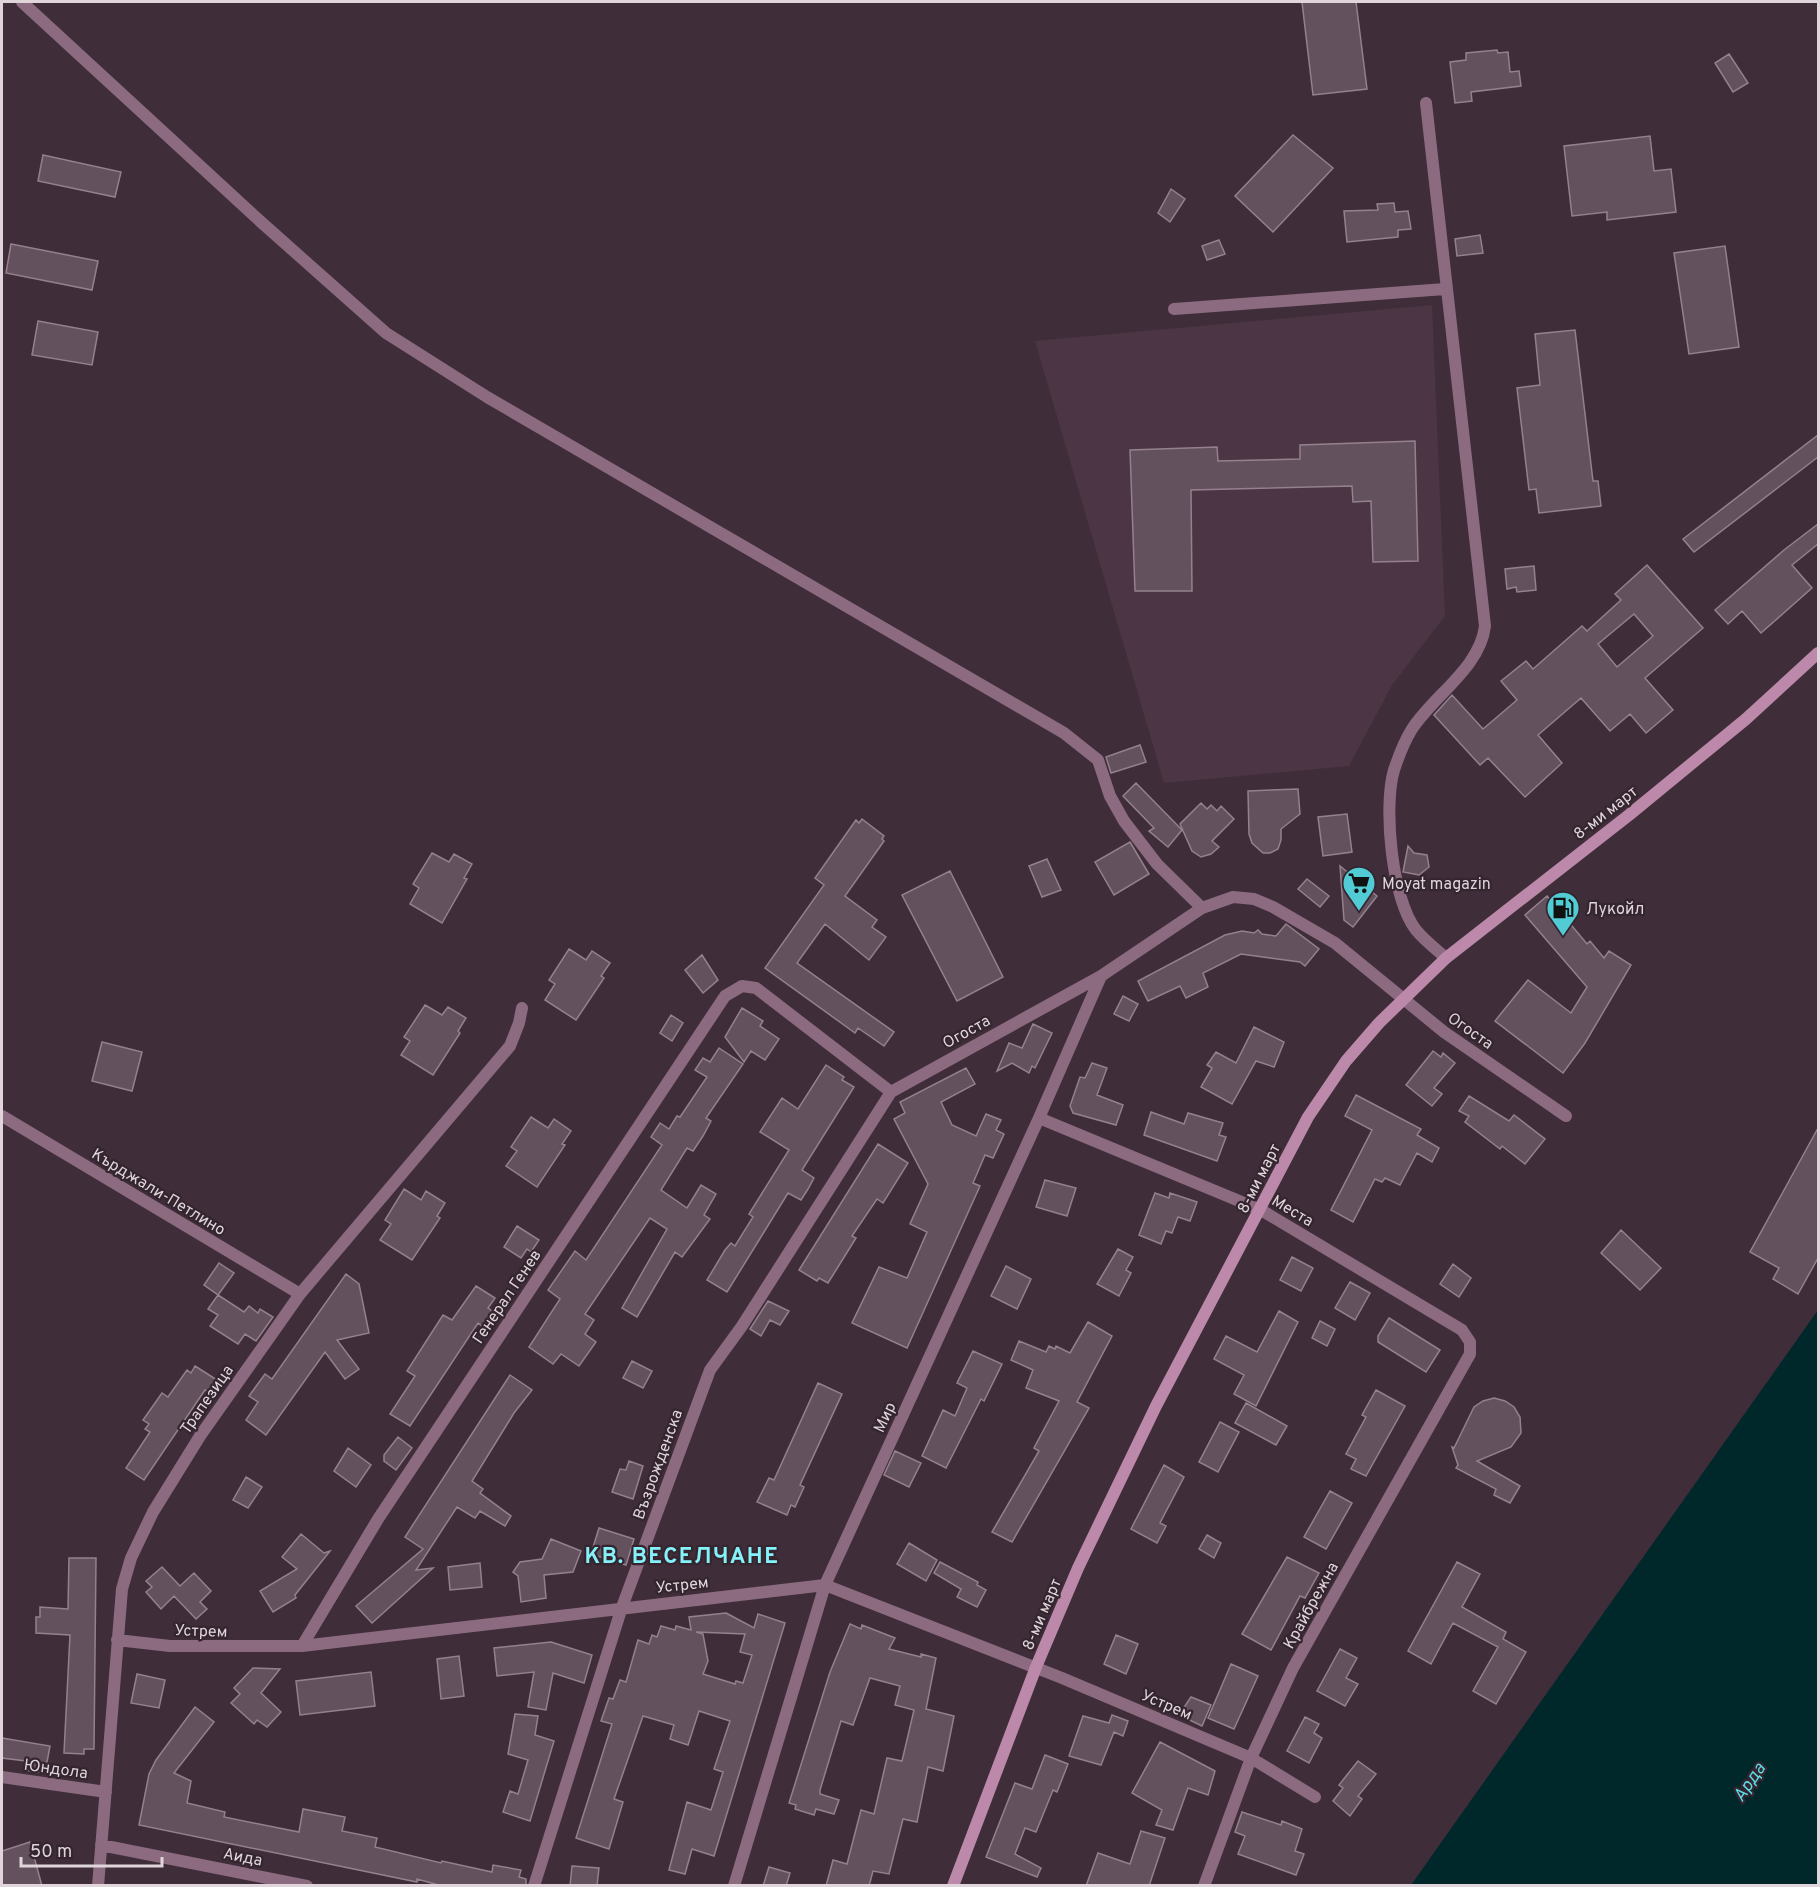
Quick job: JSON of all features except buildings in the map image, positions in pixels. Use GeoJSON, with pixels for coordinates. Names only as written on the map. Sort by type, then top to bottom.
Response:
{"type":"FeatureCollection","features":[{"type":"Feature","properties":{"kind":"main road","name":"8-ми март"},"geometry":{"type":"LineString","coordinates":[[953,1886],[1036,1667],[1078,1568],[1146,1426],[1308,1117],[1346,1061],[1379,1023],[1446,958],[1629,815],[1746,719],[1818,653]]}},
{"type":"Feature","properties":{"kind":"street"},"geometry":{"type":"LineString","coordinates":[[22,2],[261,222],[386,333],[487,397],[1064,733],[1098,760],[1110,796],[1124,821],[1157,864],[1202,908]]}},
{"type":"Feature","properties":{"kind":"street"},"geometry":{"type":"LineString","coordinates":[[1426,103],[1445,289],[1485,626],[1484,637],[1470,661],[1412,729],[1394,772],[1390,813],[1394,863],[1403,902],[1415,929],[1446,958]]}},
{"type":"Feature","properties":{"kind":"street"},"geometry":{"type":"LineString","coordinates":[[1174,309],[1445,289]]}},
{"type":"Feature","properties":{"kind":"street","name":"Огоста"},"geometry":{"type":"LineString","coordinates":[[891,1092],[1101,975],[1202,908],[1233,897],[1254,899],[1273,907],[1335,943],[1444,1032],[1566,1116]]}},
{"type":"Feature","properties":{"kind":"street","name":"Мир"},"geometry":{"type":"LineString","coordinates":[[734,1886],[825,1586],[1039,1118],[1101,975]]}},
{"type":"Feature","properties":{"kind":"street","name":"Генерал Генев"},"geometry":{"type":"LineString","coordinates":[[302,1646],[378,1519],[725,996],[742,986],[756,988],[891,1092]]}},
{"type":"Feature","properties":{"kind":"street","name":"Трапезица"},"geometry":{"type":"LineString","coordinates":[[98,1886],[122,1588],[131,1558],[153,1512],[200,1436],[300,1294],[510,1046],[522,1008]]}},
{"type":"Feature","properties":{"kind":"street","name":"Възрожденска"},"geometry":{"type":"LineString","coordinates":[[534,1886],[622,1608],[710,1370],[742,1326],[891,1092]]}},
{"type":"Feature","properties":{"kind":"street","name":"Кърджали-Петлино"},"geometry":{"type":"LineString","coordinates":[[2,1116],[300,1294]]}},
{"type":"Feature","properties":{"kind":"street","name":"Места"},"geometry":{"type":"LineString","coordinates":[[1039,1118],[1261,1210],[1462,1330],[1470,1342],[1470,1354]]}},
{"type":"Feature","properties":{"kind":"street","name":"Крайбрежна"},"geometry":{"type":"LineString","coordinates":[[1204,1886],[1251,1758],[1293,1668],[1470,1354]]}},
{"type":"Feature","properties":{"kind":"street","name":"Устрем"},"geometry":{"type":"LineString","coordinates":[[117,1640],[170,1646],[302,1646],[825,1586],[1036,1667],[1251,1758],[1315,1797]]}},
{"type":"Feature","properties":{"kind":"street","name":"Юндола"},"geometry":{"type":"LineString","coordinates":[[2,1777],[106,1792]]}},
{"type":"Feature","properties":{"kind":"street","name":"Аида"},"geometry":{"type":"LineString","coordinates":[[101,1845],[307,1886]]}},
{"type":"Feature","properties":{"kind":"shaded area"},"geometry":{"type":"Polygon","coordinates":[[[1432,305],[1445,616],[1392,685],[1349,766],[1164,783],[1035,341],[1432,305]]]}},
{"type":"Feature","properties":{"kind":"water","name":"Арда"},"geometry":{"type":"Polygon","coordinates":[[[1818,1310],[1818,1885],[1411,1885],[1818,1310]]]}},
{"type":"Feature","properties":{"kind":"place","name":"Moyat magazin"},"geometry":{"type":"Point","coordinates":[1359,912]}},
{"type":"Feature","properties":{"kind":"place","name":"Лукойл"},"geometry":{"type":"Point","coordinates":[1563,937]}},
{"type":"Feature","properties":{"kind":"district","name":"КВ. ВЕСЕЛЧАНЕ"},"geometry":{"type":"Point","coordinates":[682,1555]}}]}
